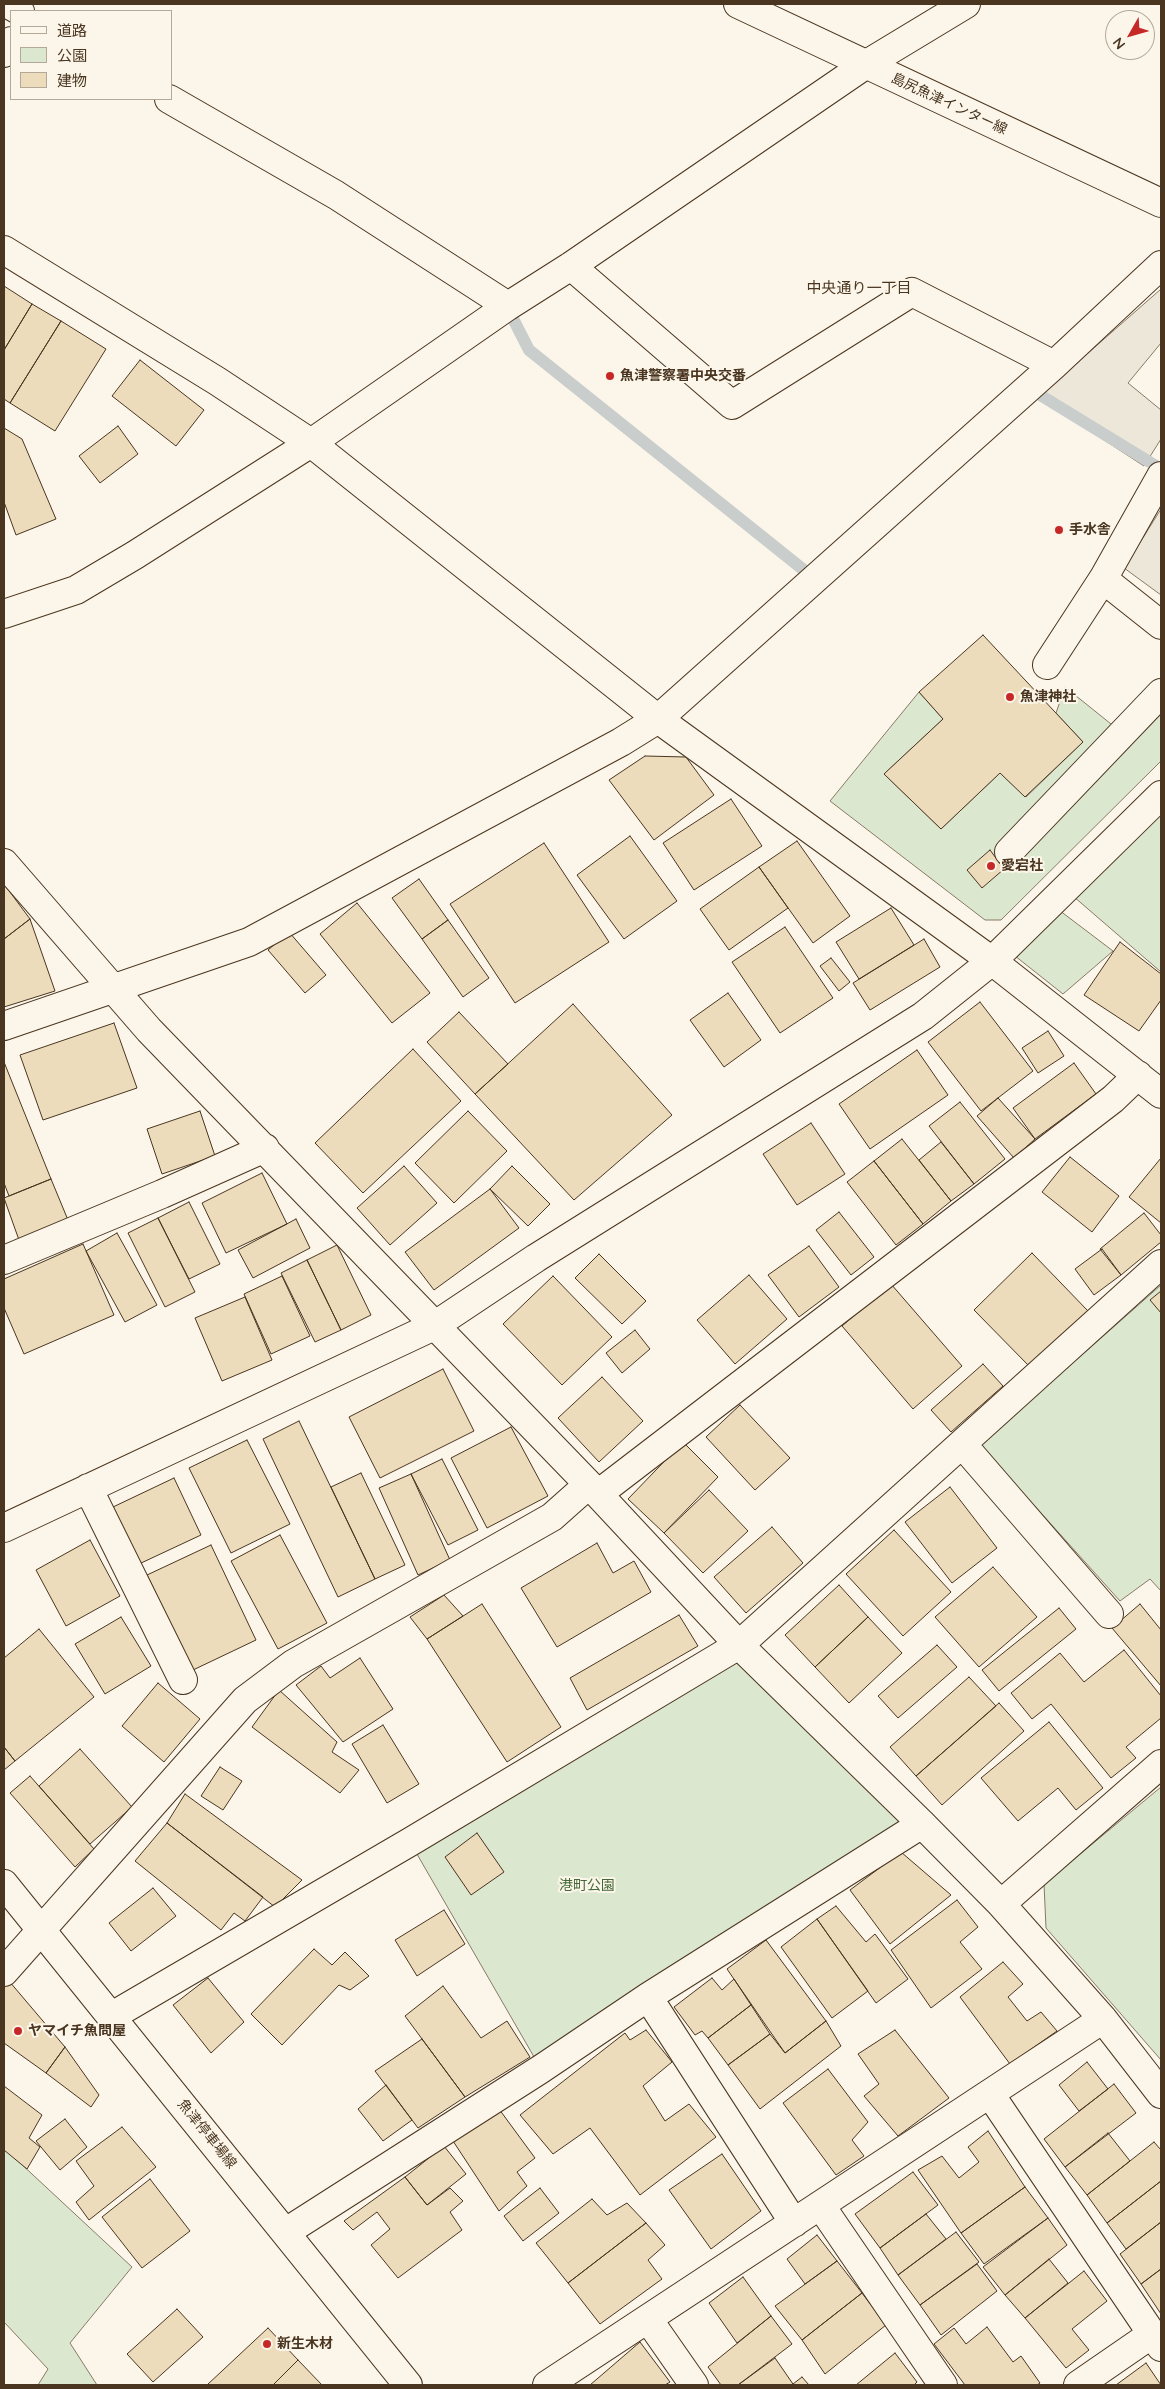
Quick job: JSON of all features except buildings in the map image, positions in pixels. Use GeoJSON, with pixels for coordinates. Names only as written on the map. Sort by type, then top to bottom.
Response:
{"type":"FeatureCollection","features":[{"type":"Feature","properties":{"kind":"street","name":"島尻魚津インター線"},"geometry":{"type":"LineString","coordinates":[[738,4],[1161,203]]}},
{"type":"Feature","properties":{"kind":"street"},"geometry":{"type":"LineString","coordinates":[[4,614],[76,590],[311,443],[508,306],[571,266],[865,65],[966,4]]}},
{"type":"Feature","properties":{"kind":"street"},"geometry":{"type":"LineString","coordinates":[[172,100],[336,196],[508,306]]}},
{"type":"Feature","properties":{"kind":"street"},"geometry":{"type":"LineString","coordinates":[[4,250],[208,376],[311,443],[658,719],[992,961],[1161,1094]]}},
{"type":"Feature","properties":{"kind":"street"},"geometry":{"type":"LineString","coordinates":[[4,1026],[249,942],[621,742],[658,719],[1054,364],[1161,265]]}},
{"type":"Feature","properties":{"kind":"street"},"geometry":{"type":"LineString","coordinates":[[571,266],[732,405],[912,292],[1054,364]]}},
{"type":"Feature","properties":{"kind":"street"},"geometry":{"type":"LineString","coordinates":[[1048,665],[1103,579],[1161,476]]}},
{"type":"Feature","properties":{"kind":"street"},"geometry":{"type":"LineString","coordinates":[[1103,579],[1161,625]]}},
{"type":"Feature","properties":{"kind":"street"},"geometry":{"type":"LineString","coordinates":[[1010,852],[1161,693]]}},
{"type":"Feature","properties":{"kind":"street"},"geometry":{"type":"LineString","coordinates":[[4,1528],[434,1326],[536,1258],[923,1016],[992,961],[1161,795]]}},
{"type":"Feature","properties":{"kind":"street"},"geometry":{"type":"LineString","coordinates":[[4,863],[149,1030],[593,1489],[739,1645],[1001,1904],[1103,2019],[1161,2094]]}},
{"type":"Feature","properties":{"kind":"street"},"geometry":{"type":"LineString","coordinates":[[4,1972],[245,1700],[293,1664],[552,1517],[593,1489],[1114,1099],[1138,1075]]}},
{"type":"Feature","properties":{"kind":"street"},"geometry":{"type":"LineString","coordinates":[[4,1260],[162,1194],[265,1148]]}},
{"type":"Feature","properties":{"kind":"street"},"geometry":{"type":"LineString","coordinates":[[112,2016],[410,1842],[739,1645],[1161,1264]]}},
{"type":"Feature","properties":{"kind":"street"},"geometry":{"type":"LineString","coordinates":[[962,1444],[1109,1614]]}},
{"type":"Feature","properties":{"kind":"street"},"geometry":{"type":"LineString","coordinates":[[88,1488],[183,1680]]}},
{"type":"Feature","properties":{"kind":"street"},"geometry":{"type":"LineString","coordinates":[[1001,1904],[1161,1764]]}},
{"type":"Feature","properties":{"kind":"street"},"geometry":{"type":"LineString","coordinates":[[286,2232],[541,2069],[648,1997],[922,1824]]}},
{"type":"Feature","properties":{"kind":"street","name":"魚津停車場線"},"geometry":{"type":"LineString","coordinates":[[4,1884],[408,2385]]}},
{"type":"Feature","properties":{"kind":"street"},"geometry":{"type":"LineString","coordinates":[[648,1997],[794,2223]]}},
{"type":"Feature","properties":{"kind":"street"},"geometry":{"type":"LineString","coordinates":[[547,2385],[1103,2019]]}},
{"type":"Feature","properties":{"kind":"street"},"geometry":{"type":"LineString","coordinates":[[990,2094],[1157,2341],[1078,2385]]}},
{"type":"Feature","properties":{"kind":"street"},"geometry":{"type":"LineString","coordinates":[[820,2206],[943,2385]]}},
{"type":"Feature","properties":{"kind":"street"},"geometry":{"type":"LineString","coordinates":[[648,2319],[694,2385]]}},
{"type":"Feature","properties":{"kind":"green space"},"geometry":{"type":"Polygon","coordinates":[[[1161,678],[1161,761],[1001,920],[985,920],[830,801],[919,692],[943,719],[884,774],[941,829],[1000,773],[1026,797],[1083,742],[1056,713],[1065,687],[1116,728],[1161,678]]]}},
{"type":"Feature","properties":{"kind":"green space"},"geometry":{"type":"Polygon","coordinates":[[[1161,811],[1161,972],[1066,890],[1161,811]]]}},
{"type":"Feature","properties":{"kind":"green space"},"geometry":{"type":"Polygon","coordinates":[[[1051,904],[1113,951],[1063,994],[1005,948],[1051,904]]]}},
{"type":"Feature","properties":{"kind":"green space"},"geometry":{"type":"Polygon","coordinates":[[[1161,1285],[1161,1591],[1150,1579],[1120,1601],[980,1445],[1161,1285]]]}},
{"type":"Feature","properties":{"kind":"green space","name":"港町公園"},"geometry":{"type":"Polygon","coordinates":[[[739,1645],[922,1824],[541,2069],[410,1842],[739,1645]]]}},
{"type":"Feature","properties":{"kind":"green space"},"geometry":{"type":"Polygon","coordinates":[[[1161,1787],[1161,2060],[1046,1928],[1044,1884],[1161,1787]]]}},
{"type":"Feature","properties":{"kind":"green space"},"geometry":{"type":"Polygon","coordinates":[[[4,2148],[132,2267],[70,2343],[97,2385],[38,2385],[48,2369],[4,2322],[4,2148]]]}},
{"type":"Feature","properties":{"kind":"shaded area"},"geometry":{"type":"Polygon","coordinates":[[[1161,289],[1161,343],[1128,383],[1161,410],[1161,439],[1144,466],[1038,397],[1161,289]]]}},
{"type":"Feature","properties":{"kind":"shaded area"},"geometry":{"type":"Polygon","coordinates":[[[1161,509],[1161,595],[1124,568],[1161,509]]]}},
{"type":"Feature","properties":{"kind":"waterway"},"geometry":{"type":"LineString","coordinates":[[506,305],[529,350],[815,579],[817,577]]}},
{"type":"Feature","properties":{"kind":"waterway"},"geometry":{"type":"LineString","coordinates":[[1027,387],[1161,469]]}},
{"type":"Feature","properties":{"kind":"place","name":"魚津警察署中央交番"},"geometry":{"type":"Point","coordinates":[610,376]}},
{"type":"Feature","properties":{"kind":"place","name":"手水舎"},"geometry":{"type":"Point","coordinates":[1059,530]}},
{"type":"Feature","properties":{"kind":"place","name":"魚津神社"},"geometry":{"type":"Point","coordinates":[1010,697]}},
{"type":"Feature","properties":{"kind":"place","name":"愛宕社"},"geometry":{"type":"Point","coordinates":[991,866]}},
{"type":"Feature","properties":{"kind":"place","name":"ヤマイチ魚問屋"},"geometry":{"type":"Point","coordinates":[18,2031]}},
{"type":"Feature","properties":{"kind":"place","name":"新生木材"},"geometry":{"type":"Point","coordinates":[267,2344]}},
{"type":"Feature","properties":{"kind":"district","name":"中央通り一丁目"},"geometry":{"type":"Point","coordinates":[859,288]}}]}
